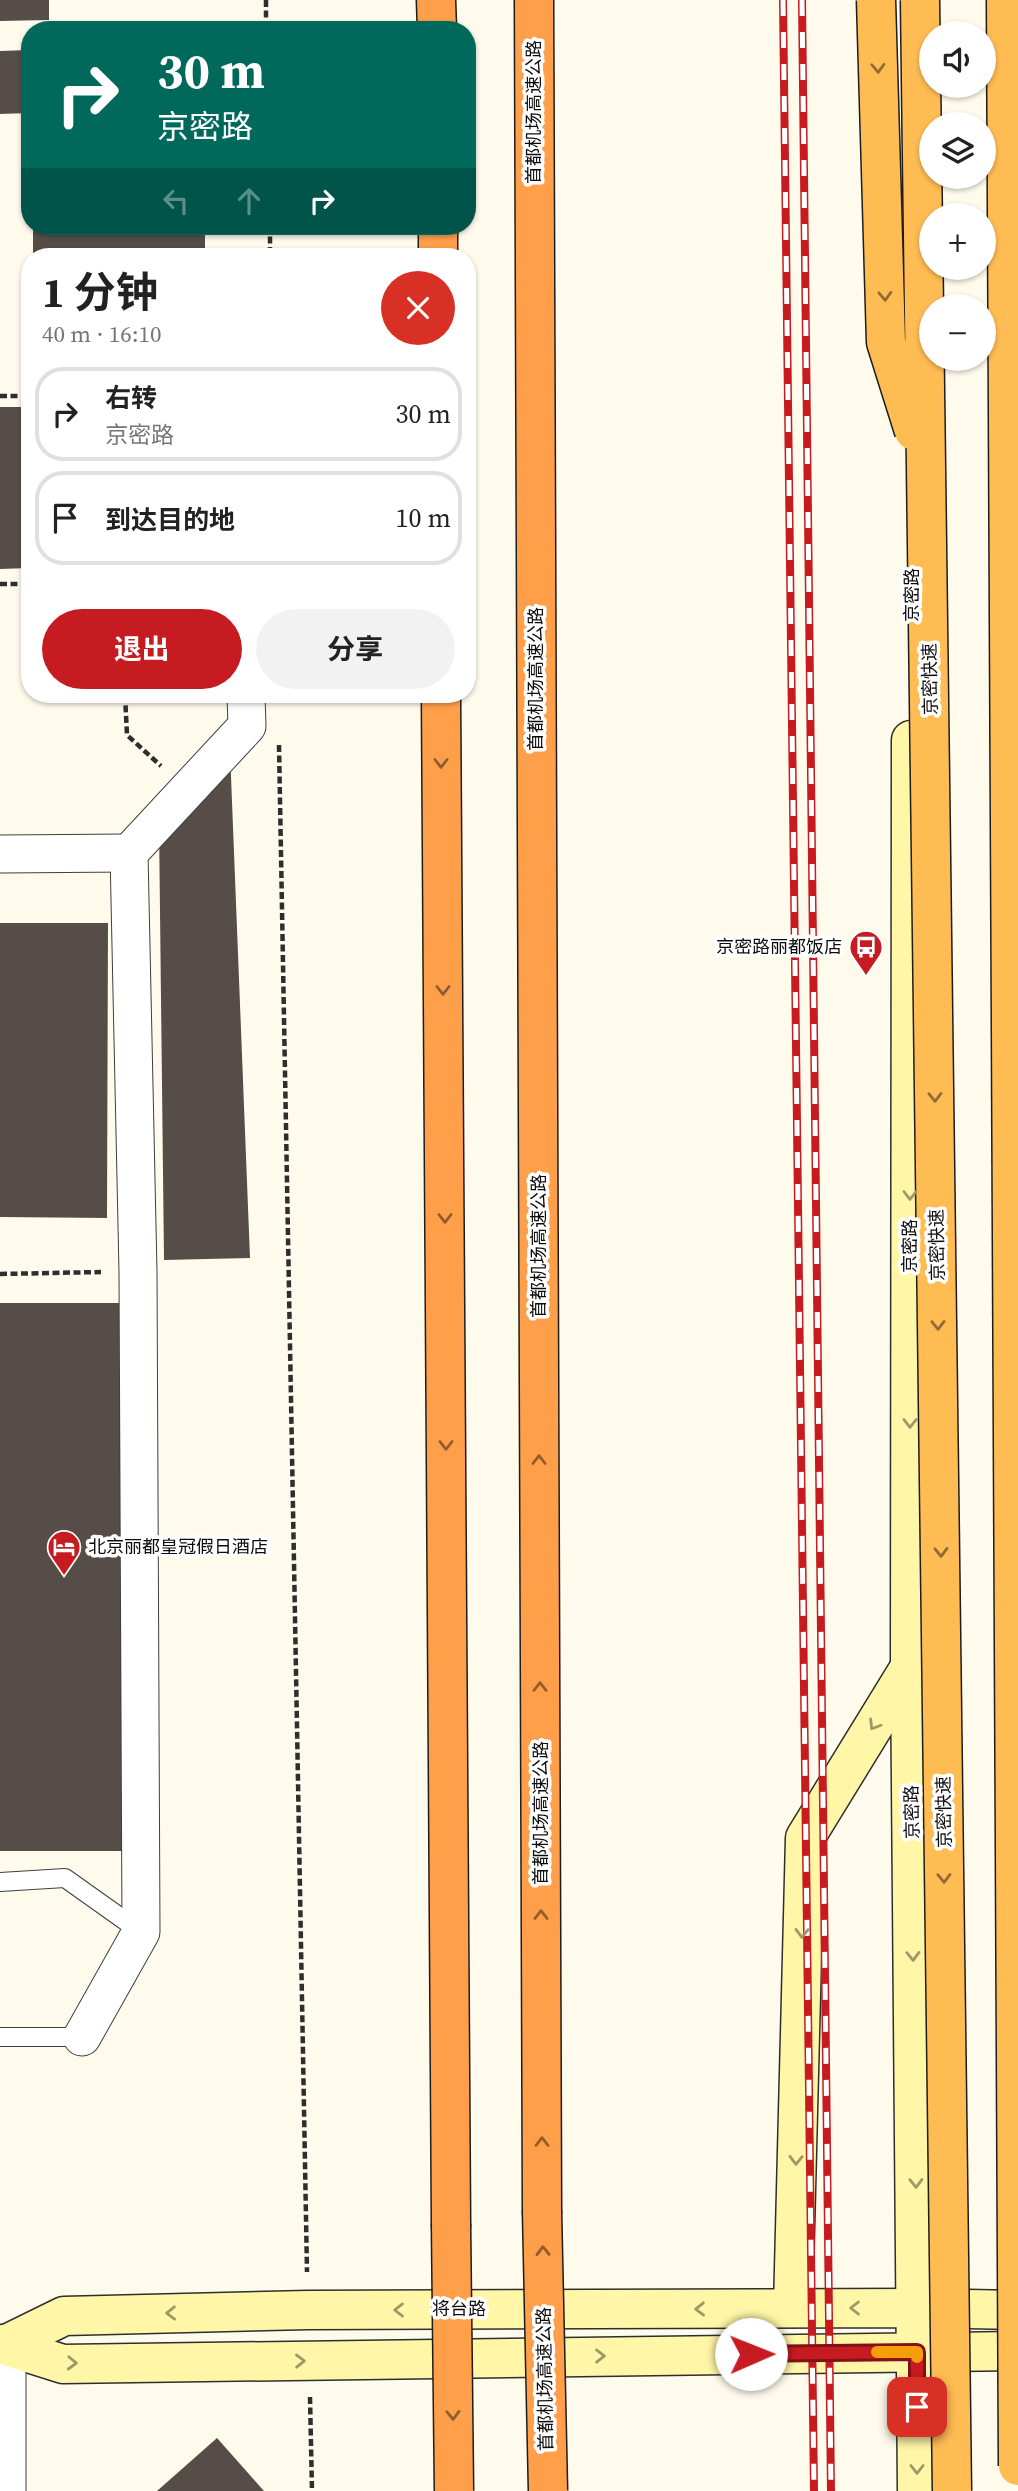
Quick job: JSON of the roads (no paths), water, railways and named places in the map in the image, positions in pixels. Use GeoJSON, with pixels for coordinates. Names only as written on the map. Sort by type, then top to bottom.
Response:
{"type":"FeatureCollection","features":[{"type":"Feature","properties":{"kind":"highway"},"geometry":{"type":"LineString","coordinates":[[436,0],[437,21]]}},
{"type":"Feature","properties":{"kind":"highway","name":"首都机场高速公路"},"geometry":{"type":"LineString","coordinates":[[534,0],[542,2211],[548,2491]]}},
{"type":"Feature","properties":{"kind":"highway"},"geometry":{"type":"LineString","coordinates":[[876,0],[886,342],[928,474]]}},
{"type":"Feature","properties":{"kind":"highway","name":"京密快速"},"geometry":{"type":"LineString","coordinates":[[920,0],[952,2491]]}},
{"type":"Feature","properties":{"kind":"highway"},"geometry":{"type":"LineString","coordinates":[[1006,0],[1018,2466]]}},
{"type":"Feature","properties":{"kind":"highway"},"geometry":{"type":"LineString","coordinates":[[441,703],[454,2491]]}},
{"type":"Feature","properties":{"kind":"main road","name":"京密路"},"geometry":{"type":"LineString","coordinates":[[911,0],[910,1667],[917,2491]]}},
{"type":"Feature","properties":{"kind":"main road"},"geometry":{"type":"LineString","coordinates":[[1012,0],[1016,86],[1018,643]]}},
{"type":"Feature","properties":{"kind":"main road"},"geometry":{"type":"LineString","coordinates":[[793,2308],[805,1838],[910,1667]]}},
{"type":"Feature","properties":{"kind":"main road","name":"将台路"},"geometry":{"type":"LineString","coordinates":[[4,2344],[64,2316],[308,2310],[1018,2310]]}},
{"type":"Feature","properties":{"kind":"main road"},"geometry":{"type":"LineString","coordinates":[[4,2344],[63,2364],[1018,2351]]}},
{"type":"Feature","properties":{"kind":"street"},"geometry":{"type":"LineString","coordinates":[[82,2037],[141,1932],[138,1272],[129,853],[247,726],[246,703]]}},
{"type":"Feature","properties":{"kind":"street"},"geometry":{"type":"LineString","coordinates":[[0,854],[129,853]]}},
{"type":"Feature","properties":{"kind":"street"},"geometry":{"type":"LineString","coordinates":[[4,2344],[7,2491]]}},
{"type":"Feature","properties":{"kind":"lane"},"geometry":{"type":"LineString","coordinates":[[0,1882],[65,1878],[141,1932]]}},
{"type":"Feature","properties":{"kind":"lane"},"geometry":{"type":"LineString","coordinates":[[0,2037],[82,2037]]}},
{"type":"Feature","properties":{"kind":"railway"},"geometry":{"type":"LineString","coordinates":[[783,0],[814,2491]]}},
{"type":"Feature","properties":{"kind":"railway"},"geometry":{"type":"LineString","coordinates":[[802,0],[831,2491]]}},
{"type":"Feature","properties":{"kind":"place","name":"京密路丽都饭店"},"geometry":{"type":"Point","coordinates":[866,977]}},
{"type":"Feature","properties":{"kind":"place","name":"北京丽都皇冠假日酒店"},"geometry":{"type":"Point","coordinates":[64,1577]}}]}
